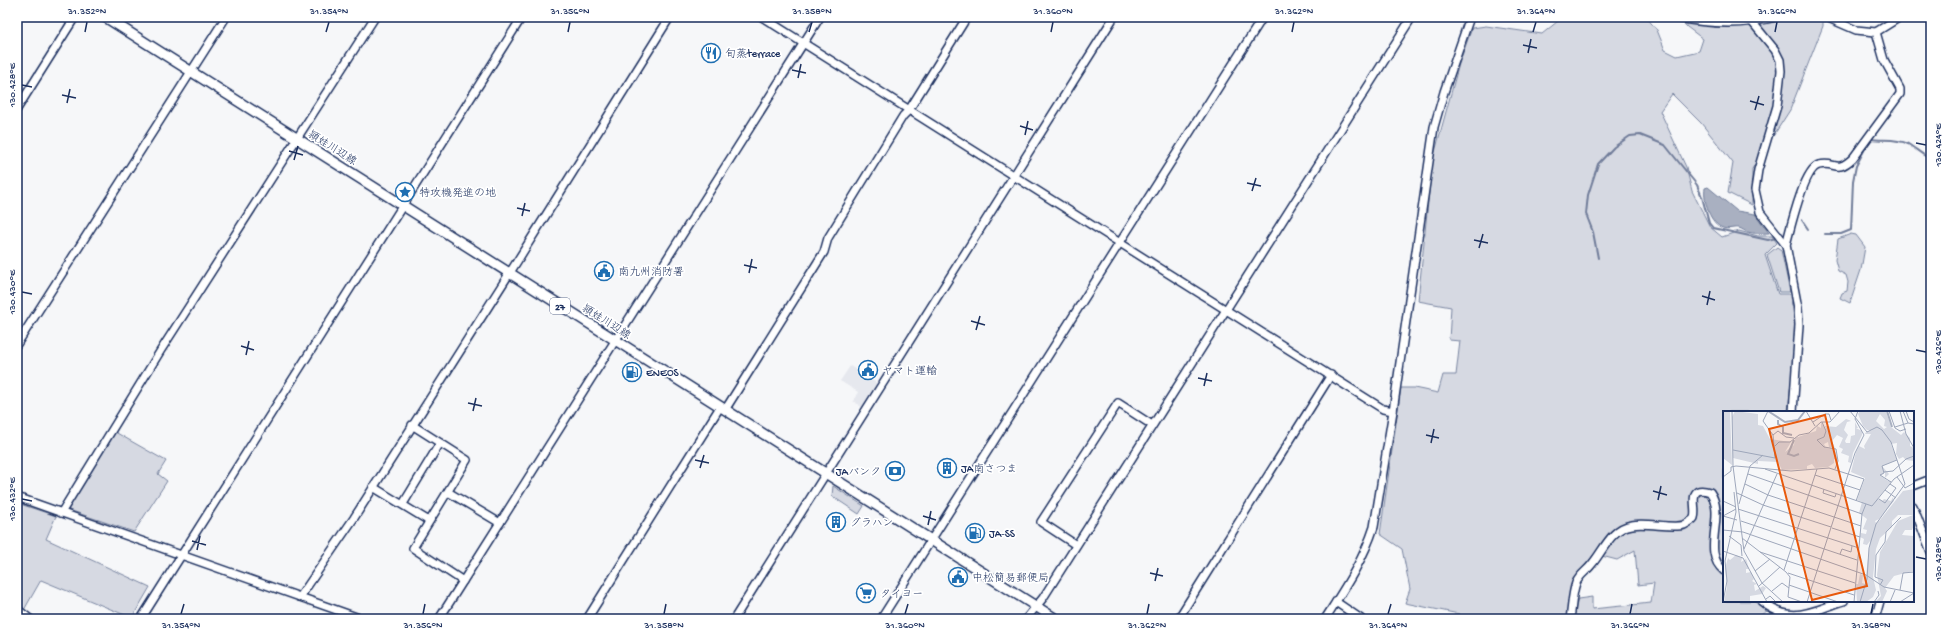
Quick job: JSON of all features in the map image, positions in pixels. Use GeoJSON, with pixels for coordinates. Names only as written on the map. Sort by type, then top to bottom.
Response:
{"type":"FeatureCollection","features":[{"type":"Feature","properties":{"kind":"main road","name":"頴娃川辺線"},"geometry":{"type":"LineString","coordinates":[[104,17],[404,205],[509,274],[616,340],[1056,619]]}},
{"type":"Feature","properties":{"kind":"street"},"geometry":{"type":"LineString","coordinates":[[17,109],[75,17]]}},
{"type":"Feature","properties":{"kind":"street"},"geometry":{"type":"LineString","coordinates":[[17,344],[226,17]]}},
{"type":"Feature","properties":{"kind":"street"},"geometry":{"type":"LineString","coordinates":[[61,513],[161,350],[375,17]]}},
{"type":"Feature","properties":{"kind":"street"},"geometry":{"type":"LineString","coordinates":[[141,619],[522,17]]}},
{"type":"Feature","properties":{"kind":"street"},"geometry":{"type":"LineString","coordinates":[[300,597],[373,487],[509,274],[670,17]]}},
{"type":"Feature","properties":{"kind":"street"},"geometry":{"type":"LineString","coordinates":[[762,17],[1383,409],[1393,410]]}},
{"type":"Feature","properties":{"kind":"street"},"geometry":{"type":"LineString","coordinates":[[439,619],[820,17]]}},
{"type":"Feature","properties":{"kind":"street"},"geometry":{"type":"LineString","coordinates":[[586,619],[824,252],[832,231],[903,116],[909,110],[967,17]]}},
{"type":"Feature","properties":{"kind":"street"},"geometry":{"type":"LineString","coordinates":[[734,619],[1114,17]]}},
{"type":"Feature","properties":{"kind":"street"},"geometry":{"type":"LineString","coordinates":[[881,619],[1263,17]]}},
{"type":"Feature","properties":{"kind":"street"},"geometry":{"type":"LineString","coordinates":[[1026,619],[1039,604],[1412,17]]}},
{"type":"Feature","properties":{"kind":"street"},"geometry":{"type":"LineString","coordinates":[[1325,619],[1361,560],[1374,527],[1393,410],[1434,127],[1444,92],[1470,17]]}},
{"type":"Feature","properties":{"kind":"street"},"geometry":{"type":"LineString","coordinates":[[1674,17],[1712,23],[1753,23],[1776,17]]}},
{"type":"Feature","properties":{"kind":"street"},"geometry":{"type":"LineString","coordinates":[[1826,17],[1856,30],[1876,32],[1900,17]]}},
{"type":"Feature","properties":{"kind":"street"},"geometry":{"type":"LineString","coordinates":[[1753,23],[1775,50],[1780,60],[1781,71],[1777,106],[1758,170],[1755,190],[1760,212],[1786,245]]}},
{"type":"Feature","properties":{"kind":"street"},"geometry":{"type":"LineString","coordinates":[[1793,411],[1799,325],[1798,308],[1786,245],[1802,188],[1816,166],[1820,164],[1840,167],[1853,158],[1900,94],[1900,89],[1884,60],[1876,32]]}},
{"type":"Feature","properties":{"kind":"street"},"geometry":{"type":"LineString","coordinates":[[1178,619],[1331,375]]}},
{"type":"Feature","properties":{"kind":"street"},"geometry":{"type":"LineString","coordinates":[[1076,545],[1041,522],[1118,403],[1152,425]]}},
{"type":"Feature","properties":{"kind":"street"},"geometry":{"type":"LineString","coordinates":[[412,425],[467,460],[413,548],[463,581]]}},
{"type":"Feature","properties":{"kind":"street"},"geometry":{"type":"LineString","coordinates":[[403,504],[440,443]]}},
{"type":"Feature","properties":{"kind":"street"},"geometry":{"type":"LineString","coordinates":[[1914,486],[1931,479]]}},
{"type":"Feature","properties":{"kind":"street"},"geometry":{"type":"LineString","coordinates":[[373,487],[429,521]]}},
{"type":"Feature","properties":{"kind":"street"},"geometry":{"type":"LineString","coordinates":[[1570,619],[1576,583],[1581,575],[1592,565],[1609,539],[1620,530],[1631,525],[1648,524],[1682,526],[1689,523],[1694,519],[1694,498],[1696,493],[1700,491],[1710,492],[1716,505],[1713,549],[1718,566],[1723,570]]}},
{"type":"Feature","properties":{"kind":"street"},"geometry":{"type":"LineString","coordinates":[[448,492],[500,523]]}},
{"type":"Feature","properties":{"kind":"street"},"geometry":{"type":"LineString","coordinates":[[17,497],[362,619]]}},
{"type":"Feature","properties":{"kind":"street"},"geometry":{"type":"LineString","coordinates":[[1914,509],[1931,552]]}},
{"type":"Feature","properties":{"kind":"street"},"geometry":{"type":"LineString","coordinates":[[1336,602],[1361,619]]}},
{"type":"Feature","properties":{"kind":"street"},"geometry":{"type":"LineString","coordinates":[[1762,602],[1773,610],[1798,616],[1811,614],[1841,602]]}},
{"type":"Feature","properties":{"kind":"street"},"geometry":{"type":"LineString","coordinates":[[1875,619],[1880,602]]}},
{"type":"Feature","properties":{"kind":"street"},"geometry":{"type":"LineString","coordinates":[[17,609],[30,619]]}},
{"type":"Feature","properties":{"kind":"shaded area"},"geometry":{"type":"Polygon","coordinates":[[[1563,17],[1646,17],[1657,30],[1665,50],[1677,56],[1699,51],[1703,39],[1687,27],[1678,17],[1823,17],[1823,26],[1790,110],[1752,169],[1752,205],[1728,193],[1733,163],[1701,123],[1672,94],[1660,111],[1686,167],[1692,191],[1710,227],[1722,237],[1739,231],[1758,236],[1772,236],[1777,243],[1765,255],[1778,294],[1789,294],[1793,308],[1795,337],[1788,411],[1723,411],[1723,602],[1778,602],[1777,605],[1754,619],[1573,619],[1578,599],[1592,597],[1592,609],[1651,603],[1654,583],[1638,585],[1635,550],[1617,560],[1594,554],[1571,585],[1566,619],[1453,619],[1459,614],[1405,603],[1410,589],[1402,549],[1380,534],[1401,388],[1414,388],[1438,393],[1443,375],[1456,375],[1460,341],[1449,340],[1451,307],[1418,301],[1432,163],[1459,64],[1472,28],[1486,26],[1542,34],[1563,17]]]}},
{"type":"Feature","properties":{"kind":"shaded area"},"geometry":{"type":"Polygon","coordinates":[[[1851,234],[1856,235],[1865,247],[1861,270],[1850,303],[1840,298],[1842,293],[1847,291],[1848,282],[1846,275],[1838,271],[1835,260],[1838,239],[1851,234]]]}},
{"type":"Feature","properties":{"kind":"shaded area"},"geometry":{"type":"Polygon","coordinates":[[[1777,247],[1781,250],[1790,292],[1779,292],[1767,255],[1777,247]]]}},
{"type":"Feature","properties":{"kind":"shaded area"},"geometry":{"type":"Polygon","coordinates":[[[850,366],[878,384],[863,408],[853,401],[858,392],[840,381],[850,366]]]}},
{"type":"Feature","properties":{"kind":"shaded area"},"geometry":{"type":"Polygon","coordinates":[[[115,432],[166,461],[158,474],[167,481],[134,532],[69,510],[68,508],[115,432]]]}},
{"type":"Feature","properties":{"kind":"shaded area"},"geometry":{"type":"Polygon","coordinates":[[[833,486],[864,506],[859,514],[832,496],[833,486]]]}},
{"type":"Feature","properties":{"kind":"shaded area"},"geometry":{"type":"Polygon","coordinates":[[[17,503],[56,516],[46,539],[150,587],[132,618],[41,580],[20,617],[22,619],[17,619],[17,503]]]}},
{"type":"Feature","properties":{"kind":"water"},"geometry":{"type":"Polygon","coordinates":[[[1708,187],[1737,211],[1755,214],[1769,233],[1750,233],[1739,228],[1725,229],[1718,226],[1711,217],[1706,205],[1705,188],[1708,187]]]}},
{"type":"Feature","properties":{"kind":"waterway"},"geometry":{"type":"LineString","coordinates":[[1598,258],[1593,232],[1586,214],[1588,195],[1598,164],[1614,147],[1630,136],[1640,135],[1665,145],[1697,185],[1709,223],[1713,228],[1768,240],[1776,238]]}},
{"type":"Feature","properties":{"kind":"waterway"},"geometry":{"type":"LineString","coordinates":[[1870,139],[1903,142],[1923,155],[1929,158],[1931,157]]}},
{"type":"Feature","properties":{"kind":"waterway"},"geometry":{"type":"LineString","coordinates":[[1825,234],[1841,234],[1851,230],[1853,181],[1856,166],[1868,143]]}},
{"type":"Feature","properties":{"kind":"waterway"},"geometry":{"type":"LineString","coordinates":[[1802,220],[1808,229]]}},
{"type":"Feature","properties":{"kind":"place","name":"旬蒸terrace"},"geometry":{"type":"Point","coordinates":[711,53]}},
{"type":"Feature","properties":{"kind":"place","name":"特攻機発進の地"},"geometry":{"type":"Point","coordinates":[405,192]}},
{"type":"Feature","properties":{"kind":"place","name":"南九州消防署"},"geometry":{"type":"Point","coordinates":[604,271]}},
{"type":"Feature","properties":{"kind":"place","name":"ヤマト運輸"},"geometry":{"type":"Point","coordinates":[868,370]}},
{"type":"Feature","properties":{"kind":"place","name":"ENEOS"},"geometry":{"type":"Point","coordinates":[632,372]}},
{"type":"Feature","properties":{"kind":"place","name":"JA南さつま"},"geometry":{"type":"Point","coordinates":[947,468]}},
{"type":"Feature","properties":{"kind":"place","name":"JAバンク"},"geometry":{"type":"Point","coordinates":[895,471]}},
{"type":"Feature","properties":{"kind":"place","name":"グラハン"},"geometry":{"type":"Point","coordinates":[836,522]}},
{"type":"Feature","properties":{"kind":"place","name":"JA-SS"},"geometry":{"type":"Point","coordinates":[975,533]}},
{"type":"Feature","properties":{"kind":"place","name":"中松簡易郵便局"},"geometry":{"type":"Point","coordinates":[958,577]}},
{"type":"Feature","properties":{"kind":"place","name":"タイヨー"},"geometry":{"type":"Point","coordinates":[866,593]}}]}
